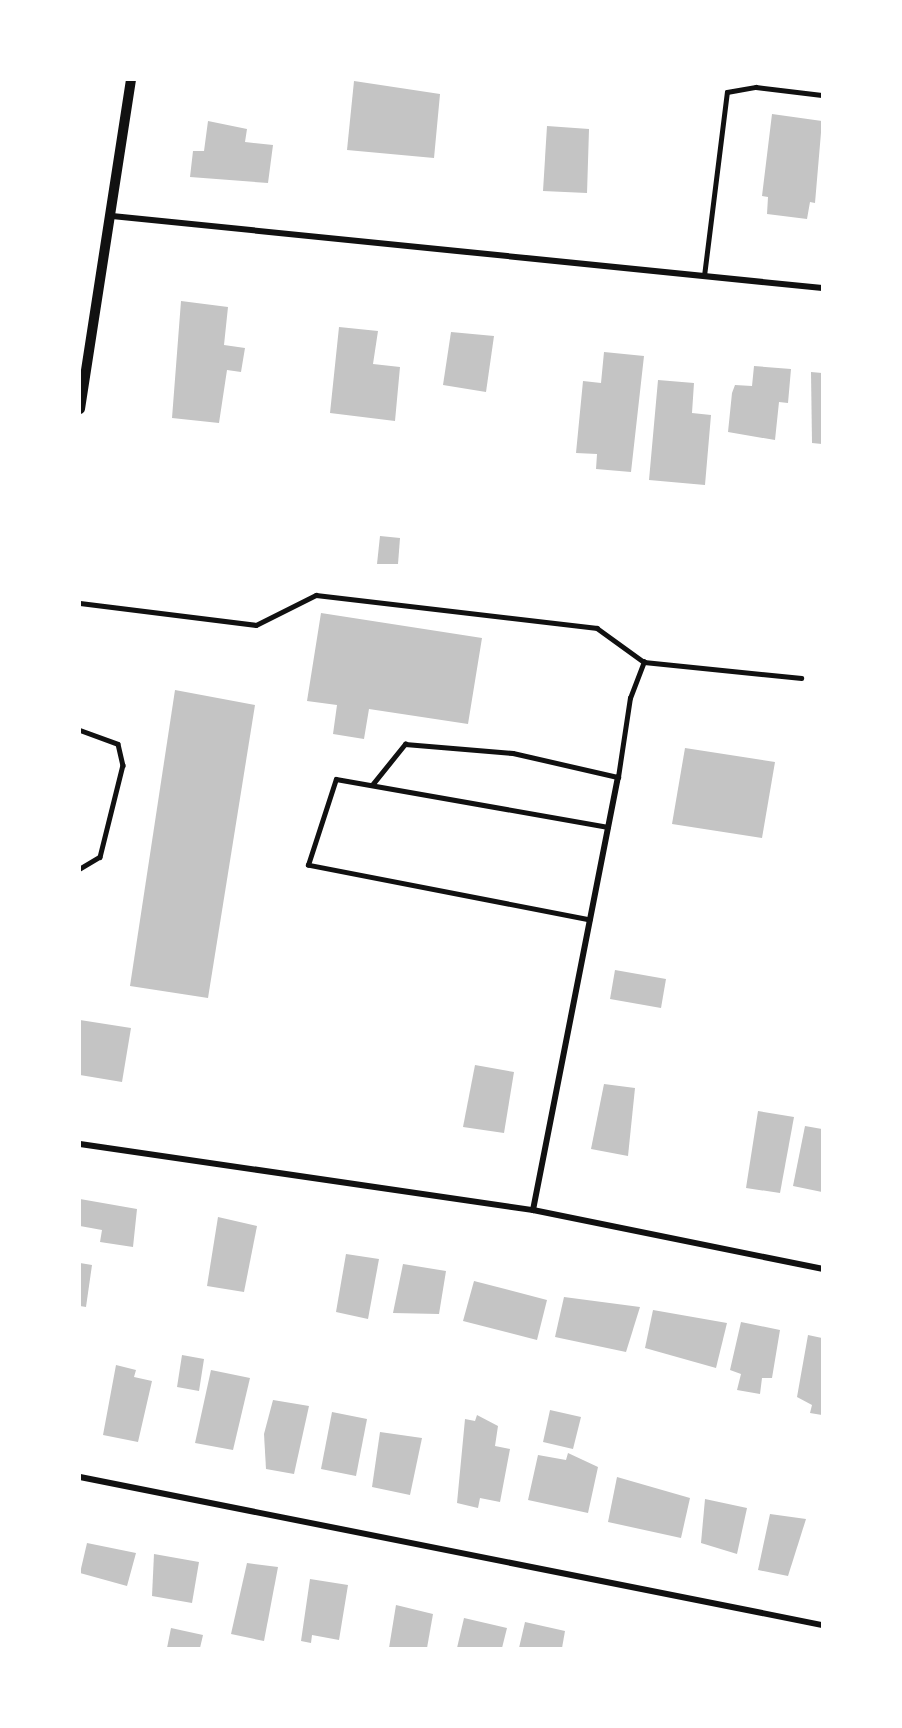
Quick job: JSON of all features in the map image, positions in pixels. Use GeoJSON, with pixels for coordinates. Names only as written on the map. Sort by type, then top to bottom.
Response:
{"type":"FeatureCollection","features":[{"type":"Feature","properties":{"kind":"street"},"geometry":{"type":"LineString","coordinates":[[80,410],[131,80]]}},
{"type":"Feature","properties":{"kind":"street"},"geometry":{"type":"LineString","coordinates":[[111,216],[822,288]]}},
{"type":"Feature","properties":{"kind":"street"},"geometry":{"type":"LineString","coordinates":[[534,1210],[618,777]]}},
{"type":"Feature","properties":{"kind":"street"},"geometry":{"type":"LineString","coordinates":[[80,1144],[534,1210],[822,1269]]}},
{"type":"Feature","properties":{"kind":"street"},"geometry":{"type":"LineString","coordinates":[[80,1477],[822,1625]]}},
{"type":"Feature","properties":{"kind":"lane"},"geometry":{"type":"LineString","coordinates":[[704,276],[727,92],[756,87],[822,95]]}},
{"type":"Feature","properties":{"kind":"lane"},"geometry":{"type":"LineString","coordinates":[[80,603],[256,625],[315,596],[597,628],[645,662],[801,678]]}},
{"type":"Feature","properties":{"kind":"lane"},"geometry":{"type":"LineString","coordinates":[[372,785],[405,744],[513,753],[618,777],[630,698],[645,662]]}},
{"type":"Feature","properties":{"kind":"lane"},"geometry":{"type":"LineString","coordinates":[[80,730],[118,744],[123,765],[100,857],[80,869]]}},
{"type":"Feature","properties":{"kind":"lane"},"geometry":{"type":"LineString","coordinates":[[590,920],[308,865],[336,779],[608,827]]}},
{"type":"Feature","properties":{"kind":"building"},"geometry":{"type":"Polygon","coordinates":[[[354,81],[440,94],[434,158],[347,150],[354,81]]]}},
{"type":"Feature","properties":{"kind":"building"},"geometry":{"type":"Polygon","coordinates":[[[772,114],[822,121],[815,203],[810,202],[807,219],[767,214],[768,197],[762,196],[772,114]]]}},
{"type":"Feature","properties":{"kind":"building"},"geometry":{"type":"Polygon","coordinates":[[[208,121],[247,129],[245,142],[273,145],[268,183],[190,177],[193,151],[204,151],[208,121]]]}},
{"type":"Feature","properties":{"kind":"building"},"geometry":{"type":"Polygon","coordinates":[[[547,126],[589,129],[587,193],[543,191],[547,126]]]}},
{"type":"Feature","properties":{"kind":"building"},"geometry":{"type":"Polygon","coordinates":[[[181,301],[228,307],[224,345],[245,348],[241,372],[227,370],[219,423],[172,418],[181,301]]]}},
{"type":"Feature","properties":{"kind":"building"},"geometry":{"type":"Polygon","coordinates":[[[339,327],[378,331],[373,364],[400,367],[395,421],[330,413],[339,327]]]}},
{"type":"Feature","properties":{"kind":"building"},"geometry":{"type":"Polygon","coordinates":[[[451,332],[494,336],[486,392],[443,385],[451,332]]]}},
{"type":"Feature","properties":{"kind":"building"},"geometry":{"type":"Polygon","coordinates":[[[604,352],[644,356],[631,472],[596,469],[597,454],[576,453],[583,381],[601,383],[604,352]]]}},
{"type":"Feature","properties":{"kind":"building"},"geometry":{"type":"Polygon","coordinates":[[[754,366],[791,369],[788,403],[779,402],[775,440],[728,432],[735,385],[752,386],[754,366]]]}},
{"type":"Feature","properties":{"kind":"building"},"geometry":{"type":"Polygon","coordinates":[[[811,372],[822,373],[822,444],[812,443],[811,372]]]}},
{"type":"Feature","properties":{"kind":"building"},"geometry":{"type":"Polygon","coordinates":[[[658,380],[694,383],[692,413],[711,415],[705,485],[649,480],[658,380]]]}},
{"type":"Feature","properties":{"kind":"building"},"geometry":{"type":"Polygon","coordinates":[[[380,536],[400,538],[398,564],[377,564],[380,536]]]}},
{"type":"Feature","properties":{"kind":"building"},"geometry":{"type":"Polygon","coordinates":[[[321,613],[482,638],[468,724],[369,709],[364,739],[333,734],[337,705],[307,701],[321,613]]]}},
{"type":"Feature","properties":{"kind":"building"},"geometry":{"type":"Polygon","coordinates":[[[175,690],[255,705],[208,998],[130,986],[175,690]]]}},
{"type":"Feature","properties":{"kind":"building"},"geometry":{"type":"Polygon","coordinates":[[[685,748],[775,762],[762,838],[672,824],[685,748]]]}},
{"type":"Feature","properties":{"kind":"building"},"geometry":{"type":"Polygon","coordinates":[[[615,970],[666,979],[661,1008],[610,999],[615,970]]]}},
{"type":"Feature","properties":{"kind":"building"},"geometry":{"type":"Polygon","coordinates":[[[80,1020],[131,1028],[122,1082],[80,1075],[80,1020]]]}},
{"type":"Feature","properties":{"kind":"building"},"geometry":{"type":"Polygon","coordinates":[[[475,1065],[514,1072],[504,1133],[463,1127],[475,1065]]]}},
{"type":"Feature","properties":{"kind":"building"},"geometry":{"type":"Polygon","coordinates":[[[604,1084],[635,1088],[628,1156],[591,1149],[604,1084]]]}},
{"type":"Feature","properties":{"kind":"building"},"geometry":{"type":"Polygon","coordinates":[[[758,1111],[794,1117],[780,1193],[746,1188],[758,1111]]]}},
{"type":"Feature","properties":{"kind":"building"},"geometry":{"type":"Polygon","coordinates":[[[805,1126],[822,1129],[822,1192],[793,1186],[805,1126]]]}},
{"type":"Feature","properties":{"kind":"building"},"geometry":{"type":"Polygon","coordinates":[[[80,1199],[137,1209],[133,1247],[100,1242],[102,1230],[80,1226],[80,1199]]]}},
{"type":"Feature","properties":{"kind":"building"},"geometry":{"type":"Polygon","coordinates":[[[218,1217],[257,1226],[244,1292],[207,1286],[218,1217]]]}},
{"type":"Feature","properties":{"kind":"building"},"geometry":{"type":"Polygon","coordinates":[[[346,1254],[379,1259],[368,1319],[336,1312],[346,1254]]]}},
{"type":"Feature","properties":{"kind":"building"},"geometry":{"type":"Polygon","coordinates":[[[80,1263],[92,1265],[86,1307],[80,1306],[80,1263]]]}},
{"type":"Feature","properties":{"kind":"building"},"geometry":{"type":"Polygon","coordinates":[[[403,1264],[446,1271],[439,1314],[393,1313],[403,1264]]]}},
{"type":"Feature","properties":{"kind":"building"},"geometry":{"type":"Polygon","coordinates":[[[474,1281],[547,1300],[537,1340],[463,1321],[474,1281]]]}},
{"type":"Feature","properties":{"kind":"building"},"geometry":{"type":"Polygon","coordinates":[[[564,1297],[640,1307],[626,1352],[555,1337],[564,1297]]]}},
{"type":"Feature","properties":{"kind":"building"},"geometry":{"type":"Polygon","coordinates":[[[653,1310],[727,1323],[716,1368],[645,1348],[653,1310]]]}},
{"type":"Feature","properties":{"kind":"building"},"geometry":{"type":"Polygon","coordinates":[[[741,1322],[780,1330],[772,1378],[762,1378],[760,1394],[737,1390],[741,1374],[730,1370],[741,1322]]]}},
{"type":"Feature","properties":{"kind":"building"},"geometry":{"type":"Polygon","coordinates":[[[808,1335],[822,1338],[822,1415],[810,1413],[812,1405],[797,1397],[808,1335]]]}},
{"type":"Feature","properties":{"kind":"building"},"geometry":{"type":"Polygon","coordinates":[[[182,1355],[204,1359],[199,1391],[177,1387],[182,1355]]]}},
{"type":"Feature","properties":{"kind":"building"},"geometry":{"type":"Polygon","coordinates":[[[116,1365],[136,1370],[134,1377],[152,1381],[138,1442],[103,1435],[116,1365]]]}},
{"type":"Feature","properties":{"kind":"building"},"geometry":{"type":"Polygon","coordinates":[[[211,1370],[250,1378],[233,1450],[195,1443],[211,1370]]]}},
{"type":"Feature","properties":{"kind":"building"},"geometry":{"type":"Polygon","coordinates":[[[273,1400],[309,1406],[294,1474],[266,1469],[264,1434],[273,1400]]]}},
{"type":"Feature","properties":{"kind":"building"},"geometry":{"type":"Polygon","coordinates":[[[550,1410],[581,1417],[573,1449],[543,1442],[550,1410]]]}},
{"type":"Feature","properties":{"kind":"building"},"geometry":{"type":"Polygon","coordinates":[[[332,1412],[367,1419],[356,1476],[321,1469],[332,1412]]]}},
{"type":"Feature","properties":{"kind":"building"},"geometry":{"type":"Polygon","coordinates":[[[477,1415],[498,1426],[495,1446],[510,1449],[500,1502],[480,1498],[478,1508],[457,1503],[465,1419],[475,1421],[477,1415]]]}},
{"type":"Feature","properties":{"kind":"building"},"geometry":{"type":"Polygon","coordinates":[[[380,1432],[422,1438],[410,1495],[372,1487],[380,1432]]]}},
{"type":"Feature","properties":{"kind":"building"},"geometry":{"type":"Polygon","coordinates":[[[568,1453],[598,1467],[588,1513],[528,1500],[538,1455],[566,1460],[568,1453]]]}},
{"type":"Feature","properties":{"kind":"building"},"geometry":{"type":"Polygon","coordinates":[[[617,1477],[690,1498],[681,1538],[608,1522],[617,1477]]]}},
{"type":"Feature","properties":{"kind":"building"},"geometry":{"type":"Polygon","coordinates":[[[705,1499],[747,1508],[737,1554],[701,1543],[705,1499]]]}},
{"type":"Feature","properties":{"kind":"building"},"geometry":{"type":"Polygon","coordinates":[[[770,1514],[806,1519],[788,1576],[758,1570],[770,1514]]]}},
{"type":"Feature","properties":{"kind":"building"},"geometry":{"type":"Polygon","coordinates":[[[87,1543],[136,1553],[127,1586],[80,1573],[87,1543]]]}},
{"type":"Feature","properties":{"kind":"building"},"geometry":{"type":"Polygon","coordinates":[[[154,1554],[199,1562],[192,1603],[152,1596],[154,1554]]]}},
{"type":"Feature","properties":{"kind":"building"},"geometry":{"type":"Polygon","coordinates":[[[247,1563],[278,1567],[264,1641],[231,1634],[247,1563]]]}},
{"type":"Feature","properties":{"kind":"building"},"geometry":{"type":"Polygon","coordinates":[[[310,1579],[348,1585],[339,1640],[312,1635],[311,1643],[301,1641],[310,1579]]]}},
{"type":"Feature","properties":{"kind":"building"},"geometry":{"type":"Polygon","coordinates":[[[396,1605],[433,1614],[427,1648],[389,1648],[396,1605]]]}},
{"type":"Feature","properties":{"kind":"building"},"geometry":{"type":"Polygon","coordinates":[[[464,1618],[507,1628],[502,1648],[457,1648],[464,1618]]]}},
{"type":"Feature","properties":{"kind":"building"},"geometry":{"type":"Polygon","coordinates":[[[525,1622],[565,1631],[562,1648],[519,1648],[525,1622]]]}},
{"type":"Feature","properties":{"kind":"building"},"geometry":{"type":"Polygon","coordinates":[[[171,1628],[203,1635],[200,1648],[167,1648],[171,1628]]]}}]}
